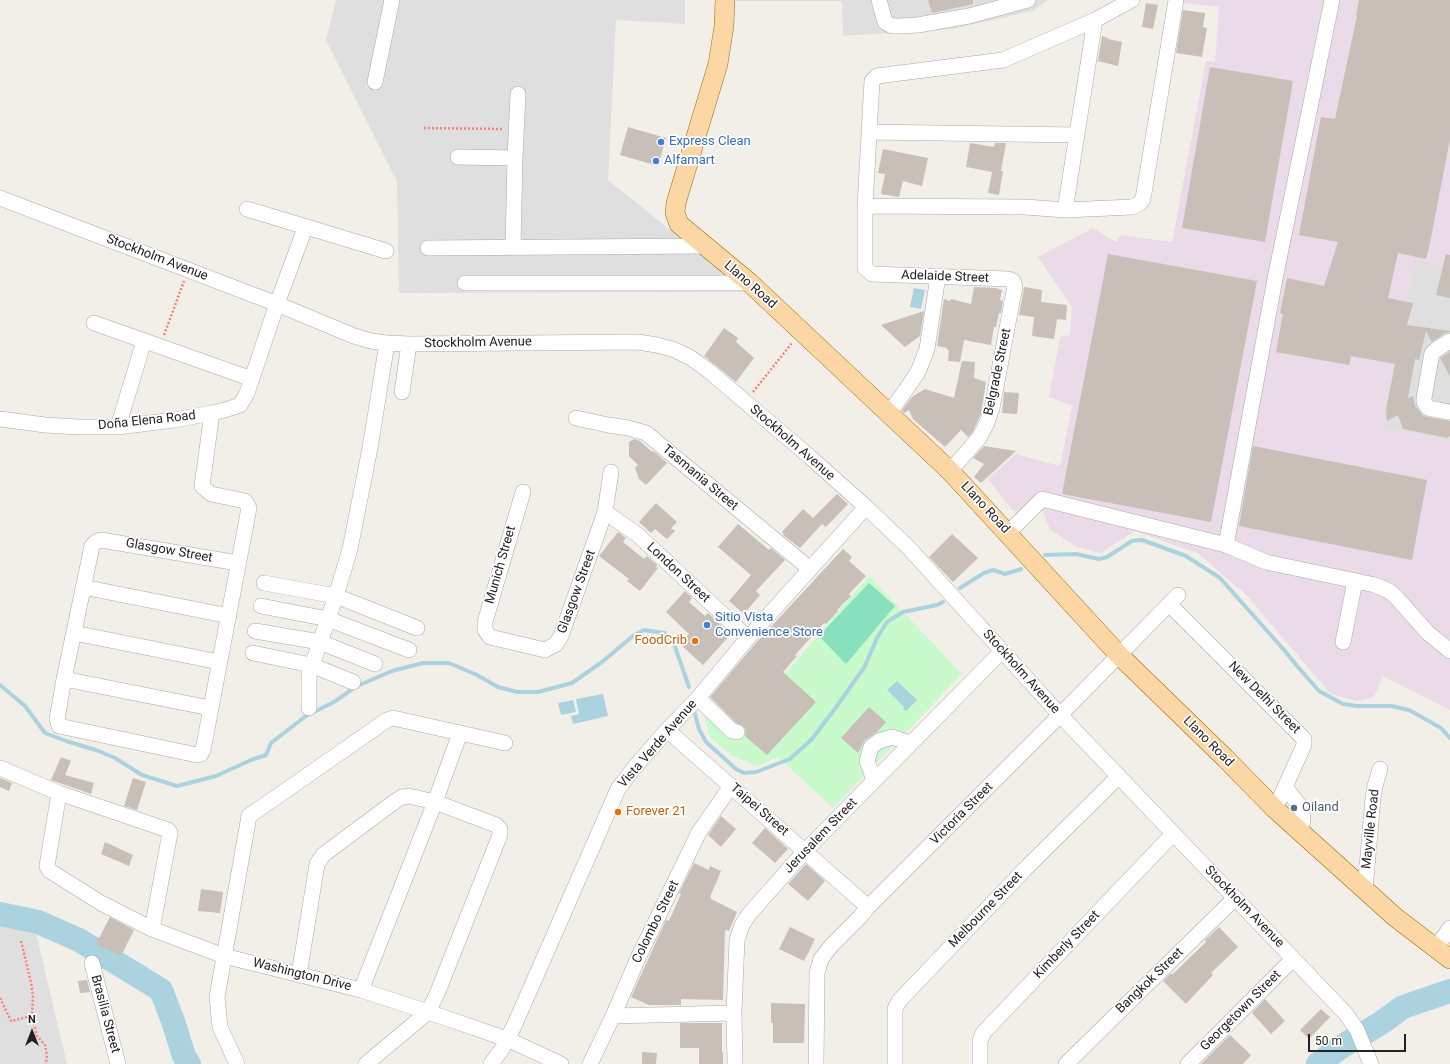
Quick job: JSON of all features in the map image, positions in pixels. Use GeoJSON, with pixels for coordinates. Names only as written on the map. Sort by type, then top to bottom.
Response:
{"type":"FeatureCollection","features":[{"type":"Feature","properties":{"kind":"main road","name":"Llano Road"},"geometry":{"type":"LineString","coordinates":[[725,0],[724,26],[718,64],[681,184],[675,213],[679,224],[750,283],[950,471],[1119,655],[1220,753],[1275,809],[1395,916],[1443,954]]}},
{"type":"Feature","properties":{"kind":"street"},"geometry":{"type":"LineString","coordinates":[[375,82],[392,0]]}},
{"type":"Feature","properties":{"kind":"street"},"geometry":{"type":"LineString","coordinates":[[879,0],[885,22],[892,26],[918,25],[969,16],[1028,0]]}},
{"type":"Feature","properties":{"kind":"street"},"geometry":{"type":"LineString","coordinates":[[1132,0],[1095,20],[1003,60],[878,76],[872,81],[865,206],[1025,207],[1065,210],[1132,208],[1139,204],[1143,199],[1176,0]]}},
{"type":"Feature","properties":{"kind":"street"},"geometry":{"type":"LineString","coordinates":[[1226,545],[1275,279],[1332,0]]}},
{"type":"Feature","properties":{"kind":"street"},"geometry":{"type":"LineString","coordinates":[[1065,210],[1095,20]]}},
{"type":"Feature","properties":{"kind":"street"},"geometry":{"type":"LineString","coordinates":[[513,247],[518,94]]}},
{"type":"Feature","properties":{"kind":"street"},"geometry":{"type":"LineString","coordinates":[[870,132],[1077,134]]}},
{"type":"Feature","properties":{"kind":"street"},"geometry":{"type":"LineString","coordinates":[[458,157],[515,158]]}},
{"type":"Feature","properties":{"kind":"street","name":"Stockholm Avenue"},"geometry":{"type":"LineString","coordinates":[[0,198],[277,304],[354,336],[371,341],[409,344],[614,341],[638,342],[675,350],[691,358],[709,371],[866,507],[908,548],[1060,716],[1346,1014],[1360,1036],[1371,1064]]}},
{"type":"Feature","properties":{"kind":"street","name":"Adelaide Street"},"geometry":{"type":"LineString","coordinates":[[865,206],[865,268],[872,274],[1008,279],[1013,281],[1015,286]]}},
{"type":"Feature","properties":{"kind":"street"},"geometry":{"type":"LineString","coordinates":[[247,209],[305,228],[386,251]]}},
{"type":"Feature","properties":{"kind":"street","name":"Doña Elena Road"},"geometry":{"type":"LineString","coordinates":[[0,419],[52,426],[118,426],[174,420],[212,413],[240,405],[247,393],[277,304],[305,228]]}},
{"type":"Feature","properties":{"kind":"street"},"geometry":{"type":"LineString","coordinates":[[428,248],[707,246]]}},
{"type":"Feature","properties":{"kind":"street"},"geometry":{"type":"LineString","coordinates":[[889,413],[904,394],[918,372],[927,349],[938,276]]}},
{"type":"Feature","properties":{"kind":"street"},"geometry":{"type":"LineString","coordinates":[[465,283],[750,283]]}},
{"type":"Feature","properties":{"kind":"street","name":"Belgrade Street"},"geometry":{"type":"LineString","coordinates":[[950,471],[979,438],[987,423],[992,408],[1015,286]]}},
{"type":"Feature","properties":{"kind":"street"},"geometry":{"type":"LineString","coordinates":[[94,323],[252,379]]}},
{"type":"Feature","properties":{"kind":"street"},"geometry":{"type":"LineString","coordinates":[[118,426],[144,341]]}},
{"type":"Feature","properties":{"kind":"street"},"geometry":{"type":"LineString","coordinates":[[1450,341],[1437,349],[1431,356],[1424,398],[1428,408],[1450,412]]}},
{"type":"Feature","properties":{"kind":"street"},"geometry":{"type":"LineString","coordinates":[[309,708],[308,684],[312,665],[345,568],[356,521],[370,448],[387,343]]}},
{"type":"Feature","properties":{"kind":"street"},"geometry":{"type":"LineString","coordinates":[[402,392],[409,344]]}},
{"type":"Feature","properties":{"kind":"street"},"geometry":{"type":"LineString","coordinates":[[212,413],[202,486],[211,494],[245,501],[249,508],[229,616],[210,708],[203,750],[197,755],[59,726],[57,718],[83,587],[229,616]]}},
{"type":"Feature","properties":{"kind":"street","name":"Tasmania Street"},"geometry":{"type":"LineString","coordinates":[[576,418],[608,426],[628,428],[646,434],[810,569]]}},
{"type":"Feature","properties":{"kind":"street","name":"Glasgow Street"},"geometry":{"type":"LineString","coordinates":[[490,637],[545,650],[556,644],[561,636],[605,512],[611,472]]}},
{"type":"Feature","properties":{"kind":"street","name":"Munich Street"},"geometry":{"type":"LineString","coordinates":[[490,637],[485,630],[484,622],[523,492]]}},
{"type":"Feature","properties":{"kind":"street"},"geometry":{"type":"LineString","coordinates":[[1008,533],[1042,499],[1226,545],[1266,562],[1376,586],[1389,591],[1428,633],[1450,651]]}},
{"type":"Feature","properties":{"kind":"street","name":"Vista Verde Avenue"},"geometry":{"type":"LineString","coordinates":[[491,1064],[507,1039],[613,799],[625,779],[667,730],[698,698],[748,638],[866,507]]}},
{"type":"Feature","properties":{"kind":"street","name":"London Street"},"geometry":{"type":"LineString","coordinates":[[605,512],[638,535],[748,638]]}},
{"type":"Feature","properties":{"kind":"street","name":"Glasgow Street"},"geometry":{"type":"LineString","coordinates":[[83,587],[92,546],[101,540],[238,563]]}},
{"type":"Feature","properties":{"kind":"street"},"geometry":{"type":"LineString","coordinates":[[1343,642],[1354,581]]}},
{"type":"Feature","properties":{"kind":"street"},"geometry":{"type":"LineString","coordinates":[[264,583],[336,596],[417,628]]}},
{"type":"Feature","properties":{"kind":"street","name":"Victoria Street"},"geometry":{"type":"LineString","coordinates":[[816,1064],[817,972],[821,959],[831,946],[1174,599]]}},
{"type":"Feature","properties":{"kind":"street","name":"New Delhi Street"},"geometry":{"type":"LineString","coordinates":[[1174,599],[1302,736],[1304,740],[1304,745],[1275,809]]}},
{"type":"Feature","properties":{"kind":"street"},"geometry":{"type":"LineString","coordinates":[[261,606],[328,619],[409,650]]}},
{"type":"Feature","properties":{"kind":"street"},"geometry":{"type":"LineString","coordinates":[[255,631],[320,642],[375,664]]}},
{"type":"Feature","properties":{"kind":"street"},"geometry":{"type":"LineString","coordinates":[[74,633],[219,662]]}},
{"type":"Feature","properties":{"kind":"street","name":"Jerusalem Street"},"geometry":{"type":"LineString","coordinates":[[735,1064],[734,1013],[737,940],[742,925],[750,913],[805,851],[1002,651]]}},
{"type":"Feature","properties":{"kind":"street"},"geometry":{"type":"LineString","coordinates":[[253,653],[312,665],[353,682]]}},
{"type":"Feature","properties":{"kind":"street"},"geometry":{"type":"LineString","coordinates":[[64,679],[210,708]]}},
{"type":"Feature","properties":{"kind":"street"},"geometry":{"type":"LineString","coordinates":[[698,698],[732,731],[737,732]]}},
{"type":"Feature","properties":{"kind":"street"},"geometry":{"type":"LineString","coordinates":[[237,1064],[220,1027],[217,997],[248,816],[387,720],[393,718],[505,743]]}},
{"type":"Feature","properties":{"kind":"street","name":"Taipei Street"},"geometry":{"type":"LineString","coordinates":[[667,730],[868,907]]}},
{"type":"Feature","properties":{"kind":"street"},"geometry":{"type":"LineString","coordinates":[[361,990],[435,802],[460,733]]}},
{"type":"Feature","properties":{"kind":"street"},"geometry":{"type":"LineString","coordinates":[[874,780],[867,761],[871,747],[878,741],[892,737],[910,743]]}},
{"type":"Feature","properties":{"kind":"street"},"geometry":{"type":"LineString","coordinates":[[0,768],[59,793],[168,830],[170,832],[152,929]]}},
{"type":"Feature","properties":{"kind":"street","name":"Mayville Road"},"geometry":{"type":"LineString","coordinates":[[1365,890],[1373,798],[1380,769]]}},
{"type":"Feature","properties":{"kind":"street","name":"Melbourne Street"},"geometry":{"type":"LineString","coordinates":[[895,1064],[895,1009],[899,1001],[1027,867],[1118,776]]}},
{"type":"Feature","properties":{"kind":"street","name":"Colombo Street"},"geometry":{"type":"LineString","coordinates":[[590,1064],[638,958],[699,832],[732,786]]}},
{"type":"Feature","properties":{"kind":"street"},"geometry":{"type":"LineString","coordinates":[[1285,787],[1300,806],[1303,820],[1300,832]]}},
{"type":"Feature","properties":{"kind":"street","name":"Washington Drive"},"geometry":{"type":"LineString","coordinates":[[59,793],[47,866],[50,871],[102,903],[152,929],[224,956],[361,990],[507,1039],[561,1064]]}},
{"type":"Feature","properties":{"kind":"street"},"geometry":{"type":"LineString","coordinates":[[299,975],[317,864],[323,855],[402,797],[409,796],[435,802],[496,825],[500,829],[500,835],[428,1012],[366,1064]]}},
{"type":"Feature","properties":{"kind":"street","name":"Kimberly Street"},"geometry":{"type":"LineString","coordinates":[[980,1064],[980,1041],[983,1033],[1174,834]]}},
{"type":"Feature","properties":{"kind":"street","name":"Bangkok Street"},"geometry":{"type":"LineString","coordinates":[[1066,1064],[1235,898]]}},
{"type":"Feature","properties":{"kind":"street"},"geometry":{"type":"LineString","coordinates":[[1443,954],[1450,928]]}},
{"type":"Feature","properties":{"kind":"street","name":"Georgetown Street"},"geometry":{"type":"LineString","coordinates":[[1188,1064],[1293,959]]}},
{"type":"Feature","properties":{"kind":"street","name":"Brasilia Street"},"geometry":{"type":"LineString","coordinates":[[92,963],[118,1064]]}},
{"type":"Feature","properties":{"kind":"street"},"geometry":{"type":"LineString","coordinates":[[613,1016],[734,1013]]}},
{"type":"Feature","properties":{"kind":"path"},"geometry":{"type":"LineString","coordinates":[[424,128],[516,130]]}},
{"type":"Feature","properties":{"kind":"path"},"geometry":{"type":"LineString","coordinates":[[160,346],[188,270]]}},
{"type":"Feature","properties":{"kind":"path"},"geometry":{"type":"LineString","coordinates":[[745,402],[801,331]]}},
{"type":"Feature","properties":{"kind":"path"},"geometry":{"type":"LineString","coordinates":[[21,941],[31,982],[33,996],[32,1016],[37,1036],[45,1046],[47,1055],[46,1064]]}},
{"type":"Feature","properties":{"kind":"path"},"geometry":{"type":"LineString","coordinates":[[0,998],[11,1021],[32,1016]]}},
{"type":"Feature","properties":{"kind":"shaded area"},"geometry":{"type":"Polygon","coordinates":[[[336,0],[685,0],[685,24],[616,20],[608,180],[748,292],[399,293],[397,181],[326,40],[336,0]]]}},
{"type":"Feature","properties":{"kind":"shaded area"},"geometry":{"type":"Polygon","coordinates":[[[735,0],[1048,0],[1033,11],[952,29],[843,36],[842,1],[735,0]]]}},
{"type":"Feature","properties":{"kind":"shaded area"},"geometry":{"type":"Polygon","coordinates":[[[1184,0],[1450,0],[1450,266],[1415,260],[1398,336],[1381,428],[1450,441],[1450,710],[1383,676],[1374,697],[1356,701],[1331,694],[1245,594],[1199,554],[1135,531],[1100,553],[1077,547],[1050,530],[1043,511],[1013,511],[988,479],[1016,454],[1060,466],[1072,406],[1049,397],[1060,337],[1070,335],[1072,307],[1038,257],[1093,228],[1116,242],[1121,235],[1172,242],[1206,61],[1215,62],[1219,7],[1184,3],[1184,0]]]}},
{"type":"Feature","properties":{"kind":"shaded area"},"geometry":{"type":"Polygon","coordinates":[[[1415,259],[1450,266],[1450,441],[1381,428],[1398,336],[1415,259]]]}},
{"type":"Feature","properties":{"kind":"shaded area"},"geometry":{"type":"Polygon","coordinates":[[[0,918],[34,925],[67,1064],[0,1064],[0,918]]]}},
{"type":"Feature","properties":{"kind":"green space"},"geometry":{"type":"Polygon","coordinates":[[[869,576],[962,674],[833,808],[778,757],[758,766],[730,755],[709,735],[703,709],[738,728],[869,576]]]}},
{"type":"Feature","properties":{"kind":"green space"},"geometry":{"type":"Polygon","coordinates":[[[869,583],[895,606],[846,664],[819,636],[869,583]]]}},
{"type":"Feature","properties":{"kind":"water"},"geometry":{"type":"Polygon","coordinates":[[[914,288],[925,290],[921,309],[910,307],[914,288]]]}},
{"type":"Feature","properties":{"kind":"water"},"geometry":{"type":"Polygon","coordinates":[[[897,681],[917,700],[906,711],[903,709],[904,707],[887,690],[897,681]]]}},
{"type":"Feature","properties":{"kind":"water"},"geometry":{"type":"Polygon","coordinates":[[[603,694],[608,716],[573,724],[571,716],[579,714],[576,699],[603,694]]]}},
{"type":"Feature","properties":{"kind":"water"},"geometry":{"type":"Polygon","coordinates":[[[573,700],[576,712],[561,715],[558,703],[573,700]]]}},
{"type":"Feature","properties":{"kind":"building"},"geometry":{"type":"Polygon","coordinates":[[[928,0],[973,0],[973,4],[932,13],[928,0]]]}},
{"type":"Feature","properties":{"kind":"building"},"geometry":{"type":"Polygon","coordinates":[[[1359,0],[1450,0],[1450,139],[1430,243],[1426,259],[1398,253],[1388,298],[1413,303],[1407,325],[1450,331],[1432,342],[1426,331],[1419,360],[1415,359],[1408,398],[1413,396],[1415,406],[1423,416],[1450,421],[1450,437],[1448,436],[1448,438],[1403,429],[1398,415],[1387,421],[1386,410],[1395,364],[1351,356],[1349,365],[1276,352],[1283,314],[1280,313],[1287,278],[1324,286],[1338,242],[1299,235],[1321,117],[1335,119],[1357,16],[1359,0]]]}},
{"type":"Feature","properties":{"kind":"building"},"geometry":{"type":"Polygon","coordinates":[[[1146,3],[1158,5],[1153,29],[1142,27],[1146,3]]]}},
{"type":"Feature","properties":{"kind":"building"},"geometry":{"type":"Polygon","coordinates":[[[1183,10],[1205,13],[1203,27],[1207,28],[1202,57],[1176,53],[1183,10]]]}},
{"type":"Feature","properties":{"kind":"building"},"geometry":{"type":"Polygon","coordinates":[[[1102,36],[1122,42],[1118,66],[1098,61],[1102,36]]]}},
{"type":"Feature","properties":{"kind":"building"},"geometry":{"type":"Polygon","coordinates":[[[1210,67],[1293,81],[1265,242],[1182,228],[1210,67]]]}},
{"type":"Feature","properties":{"kind":"building"},"geometry":{"type":"Polygon","coordinates":[[[628,127],[666,138],[658,166],[620,155],[628,127]]]}},
{"type":"Feature","properties":{"kind":"building"},"geometry":{"type":"Polygon","coordinates":[[[970,143],[994,147],[995,143],[1006,143],[1001,171],[1003,171],[999,195],[988,193],[992,172],[966,167],[970,143]]]}},
{"type":"Feature","properties":{"kind":"building"},"geometry":{"type":"Polygon","coordinates":[[[883,149],[928,158],[922,186],[903,181],[899,197],[881,194],[885,174],[878,173],[883,149]]]}},
{"type":"Feature","properties":{"kind":"building"},"geometry":{"type":"Polygon","coordinates":[[[1108,254],[1257,281],[1211,522],[1062,494],[1108,254]]]}},
{"type":"Feature","properties":{"kind":"building"},"geometry":{"type":"Polygon","coordinates":[[[1446,254],[1450,255],[1450,298],[1436,295],[1446,254]]]}},
{"type":"Feature","properties":{"kind":"building"},"geometry":{"type":"Polygon","coordinates":[[[974,287],[996,288],[1002,290],[1000,300],[1003,301],[1001,313],[999,313],[996,327],[994,327],[991,345],[964,340],[960,362],[948,361],[949,350],[947,350],[947,348],[937,346],[944,299],[950,301],[951,299],[971,304],[974,287]]]}},
{"type":"Feature","properties":{"kind":"building"},"geometry":{"type":"Polygon","coordinates":[[[1024,287],[1042,290],[1041,302],[1067,305],[1066,320],[1057,319],[1054,339],[1032,336],[1034,317],[1019,315],[1024,287]]]}},
{"type":"Feature","properties":{"kind":"building"},"geometry":{"type":"Polygon","coordinates":[[[924,311],[920,336],[905,347],[881,325],[924,311]]]}},
{"type":"Feature","properties":{"kind":"building"},"geometry":{"type":"Polygon","coordinates":[[[724,328],[738,338],[736,342],[754,358],[736,382],[704,356],[724,328]]]}},
{"type":"Feature","properties":{"kind":"building"},"geometry":{"type":"Polygon","coordinates":[[[1450,352],[1450,376],[1440,358],[1450,352]]]}},
{"type":"Feature","properties":{"kind":"building"},"geometry":{"type":"Polygon","coordinates":[[[962,361],[975,362],[974,378],[986,382],[981,414],[972,433],[968,437],[961,430],[945,447],[913,419],[909,410],[904,413],[902,410],[913,396],[925,389],[954,398],[962,361]]]}},
{"type":"Feature","properties":{"kind":"building"},"geometry":{"type":"Polygon","coordinates":[[[1004,392],[1019,393],[1017,414],[1002,413],[1004,392]]]}},
{"type":"Feature","properties":{"kind":"building"},"geometry":{"type":"Polygon","coordinates":[[[634,439],[640,441],[667,463],[646,485],[639,479],[635,468],[638,465],[629,456],[629,442],[634,439]]]}},
{"type":"Feature","properties":{"kind":"building"},"geometry":{"type":"Polygon","coordinates":[[[984,446],[1016,451],[981,483],[974,477],[984,464],[973,458],[984,446]]]}},
{"type":"Feature","properties":{"kind":"building"},"geometry":{"type":"Polygon","coordinates":[[[1253,446],[1427,480],[1412,560],[1239,526],[1253,446]]]}},
{"type":"Feature","properties":{"kind":"building"},"geometry":{"type":"Polygon","coordinates":[[[837,494],[848,504],[826,527],[822,524],[800,548],[783,535],[784,534],[782,532],[803,509],[813,518],[837,494]]]}},
{"type":"Feature","properties":{"kind":"building"},"geometry":{"type":"Polygon","coordinates":[[[656,503],[677,522],[671,528],[675,531],[667,539],[655,529],[651,533],[639,522],[656,503]]]}},
{"type":"Feature","properties":{"kind":"building"},"geometry":{"type":"Polygon","coordinates":[[[738,524],[769,550],[771,548],[785,560],[756,591],[760,595],[744,614],[729,601],[751,575],[718,547],[738,524]]]}},
{"type":"Feature","properties":{"kind":"building"},"geometry":{"type":"Polygon","coordinates":[[[618,532],[626,538],[623,542],[644,559],[647,556],[657,565],[656,567],[658,568],[640,591],[627,581],[629,579],[599,556],[618,532]]]}},
{"type":"Feature","properties":{"kind":"building"},"geometry":{"type":"Polygon","coordinates":[[[952,534],[978,558],[953,582],[929,557],[952,534]]]}},
{"type":"Feature","properties":{"kind":"building"},"geometry":{"type":"Polygon","coordinates":[[[843,549],[852,557],[849,561],[866,576],[849,594],[851,596],[837,610],[838,611],[826,624],[824,623],[795,655],[797,656],[783,672],[816,702],[767,755],[745,736],[746,730],[743,726],[736,723],[710,697],[755,644],[843,549]]]}},
{"type":"Feature","properties":{"kind":"building"},"geometry":{"type":"Polygon","coordinates":[[[685,591],[692,598],[689,602],[705,616],[708,613],[731,634],[703,665],[680,644],[689,634],[666,612],[685,591]]]}},
{"type":"Feature","properties":{"kind":"building"},"geometry":{"type":"Polygon","coordinates":[[[869,707],[886,722],[877,732],[865,740],[858,753],[841,738],[869,707]]]}},
{"type":"Feature","properties":{"kind":"building"},"geometry":{"type":"Polygon","coordinates":[[[61,757],[71,761],[65,775],[94,783],[91,794],[51,780],[61,757]]]}},
{"type":"Feature","properties":{"kind":"building"},"geometry":{"type":"Polygon","coordinates":[[[0,778],[12,783],[9,791],[0,787],[0,778]]]}},
{"type":"Feature","properties":{"kind":"building"},"geometry":{"type":"Polygon","coordinates":[[[133,778],[146,782],[137,810],[124,806],[133,778]]]}},
{"type":"Feature","properties":{"kind":"building"},"geometry":{"type":"Polygon","coordinates":[[[721,816],[736,829],[721,847],[708,835],[721,816]]]}},
{"type":"Feature","properties":{"kind":"building"},"geometry":{"type":"Polygon","coordinates":[[[765,828],[788,849],[775,863],[752,843],[765,828]]]}},
{"type":"Feature","properties":{"kind":"building"},"geometry":{"type":"Polygon","coordinates":[[[105,842],[133,855],[129,866],[101,854],[105,842]]]}},
{"type":"Feature","properties":{"kind":"building"},"geometry":{"type":"Polygon","coordinates":[[[694,863],[709,870],[710,866],[721,871],[710,897],[711,899],[737,912],[729,931],[725,930],[723,1000],[681,999],[681,1005],[649,1005],[631,997],[666,920],[669,921],[681,894],[679,893],[694,863]]]}},
{"type":"Feature","properties":{"kind":"building"},"geometry":{"type":"Polygon","coordinates":[[[806,864],[825,881],[808,901],[788,884],[806,864]]]}},
{"type":"Feature","properties":{"kind":"building"},"geometry":{"type":"Polygon","coordinates":[[[201,889],[223,892],[220,913],[198,911],[201,889]]]}},
{"type":"Feature","properties":{"kind":"building"},"geometry":{"type":"Polygon","coordinates":[[[110,917],[134,930],[121,956],[96,944],[110,917]]]}},
{"type":"Feature","properties":{"kind":"building"},"geometry":{"type":"Polygon","coordinates":[[[790,927],[815,939],[804,961],[779,949],[790,927]]]}},
{"type":"Feature","properties":{"kind":"building"},"geometry":{"type":"Polygon","coordinates":[[[1219,927],[1238,947],[1211,973],[1213,975],[1186,1004],[1163,981],[1170,974],[1173,974],[1206,942],[1205,940],[1219,927]]]}},
{"type":"Feature","properties":{"kind":"building"},"geometry":{"type":"Polygon","coordinates":[[[87,980],[90,992],[80,993],[78,981],[87,980]]]}},
{"type":"Feature","properties":{"kind":"building"},"geometry":{"type":"Polygon","coordinates":[[[1265,999],[1285,1021],[1271,1034],[1252,1013],[1265,999]]]}},
{"type":"Feature","properties":{"kind":"building"},"geometry":{"type":"Polygon","coordinates":[[[771,1003],[805,1004],[804,1043],[773,1043],[771,1003]]]}},
{"type":"Feature","properties":{"kind":"building"},"geometry":{"type":"Polygon","coordinates":[[[1321,1009],[1330,1017],[1309,1039],[1300,1030],[1321,1009]]]}},
{"type":"Feature","properties":{"kind":"building"},"geometry":{"type":"Polygon","coordinates":[[[680,1023],[722,1023],[723,1064],[699,1064],[699,1048],[680,1048],[680,1023]]]}},
{"type":"Feature","properties":{"kind":"building"},"geometry":{"type":"Polygon","coordinates":[[[1230,1035],[1251,1055],[1243,1064],[1201,1064],[1230,1035]]]}},
{"type":"Feature","properties":{"kind":"building"},"geometry":{"type":"Polygon","coordinates":[[[642,1052],[657,1053],[656,1064],[642,1064],[642,1052]]]}},
{"type":"Feature","properties":{"kind":"waterway"},"geometry":{"type":"LineString","coordinates":[[1045,555],[1076,554],[1099,559],[1107,557],[1132,541],[1142,540],[1186,556],[1220,578],[1319,691],[1343,704],[1357,706],[1391,706],[1409,710],[1441,728],[1450,738]]}},
{"type":"Feature","properties":{"kind":"waterway"},"geometry":{"type":"LineString","coordinates":[[960,588],[984,573],[993,570],[1005,574],[1021,569]]}},
{"type":"Feature","properties":{"kind":"waterway"},"geometry":{"type":"LineString","coordinates":[[695,714],[699,729],[706,742],[736,769],[744,773],[756,772],[790,759],[812,739],[837,706],[865,666],[877,638],[887,622],[903,612],[937,605],[943,602]]}},
{"type":"Feature","properties":{"kind":"waterway"},"geometry":{"type":"LineString","coordinates":[[0,685],[25,706],[45,733],[96,750],[115,758],[142,775],[177,786],[216,776],[266,755],[271,743],[306,716],[334,702],[357,686],[392,671],[423,663],[449,663],[477,675],[498,687],[517,692],[538,692],[572,683],[602,662],[633,636],[644,630],[665,633],[674,644],[689,687]]}},
{"type":"Feature","properties":{"kind":"waterway"},"geometry":{"type":"LineString","coordinates":[[0,914],[38,922],[79,940],[161,990],[184,1056],[189,1064]]}},
{"type":"Feature","properties":{"kind":"waterway"},"geometry":{"type":"LineString","coordinates":[[1318,1064],[1341,1047],[1381,1023],[1403,1007],[1450,991]]}},
{"type":"Feature","properties":{"kind":"place","name":"Express Clean"},"geometry":{"type":"Point","coordinates":[661,142]}},
{"type":"Feature","properties":{"kind":"place","name":"Alfamart"},"geometry":{"type":"Point","coordinates":[656,161]}},
{"type":"Feature","properties":{"kind":"place","name":"Sitio Vista Convenience Store"},"geometry":{"type":"Point","coordinates":[707,625]}},
{"type":"Feature","properties":{"kind":"place","name":"FoodCrib"},"geometry":{"type":"Point","coordinates":[695,641]}},
{"type":"Feature","properties":{"kind":"place","name":"Oiland"},"geometry":{"type":"Point","coordinates":[1294,808]}},
{"type":"Feature","properties":{"kind":"place","name":"Forever 21"},"geometry":{"type":"Point","coordinates":[618,812]}}]}
